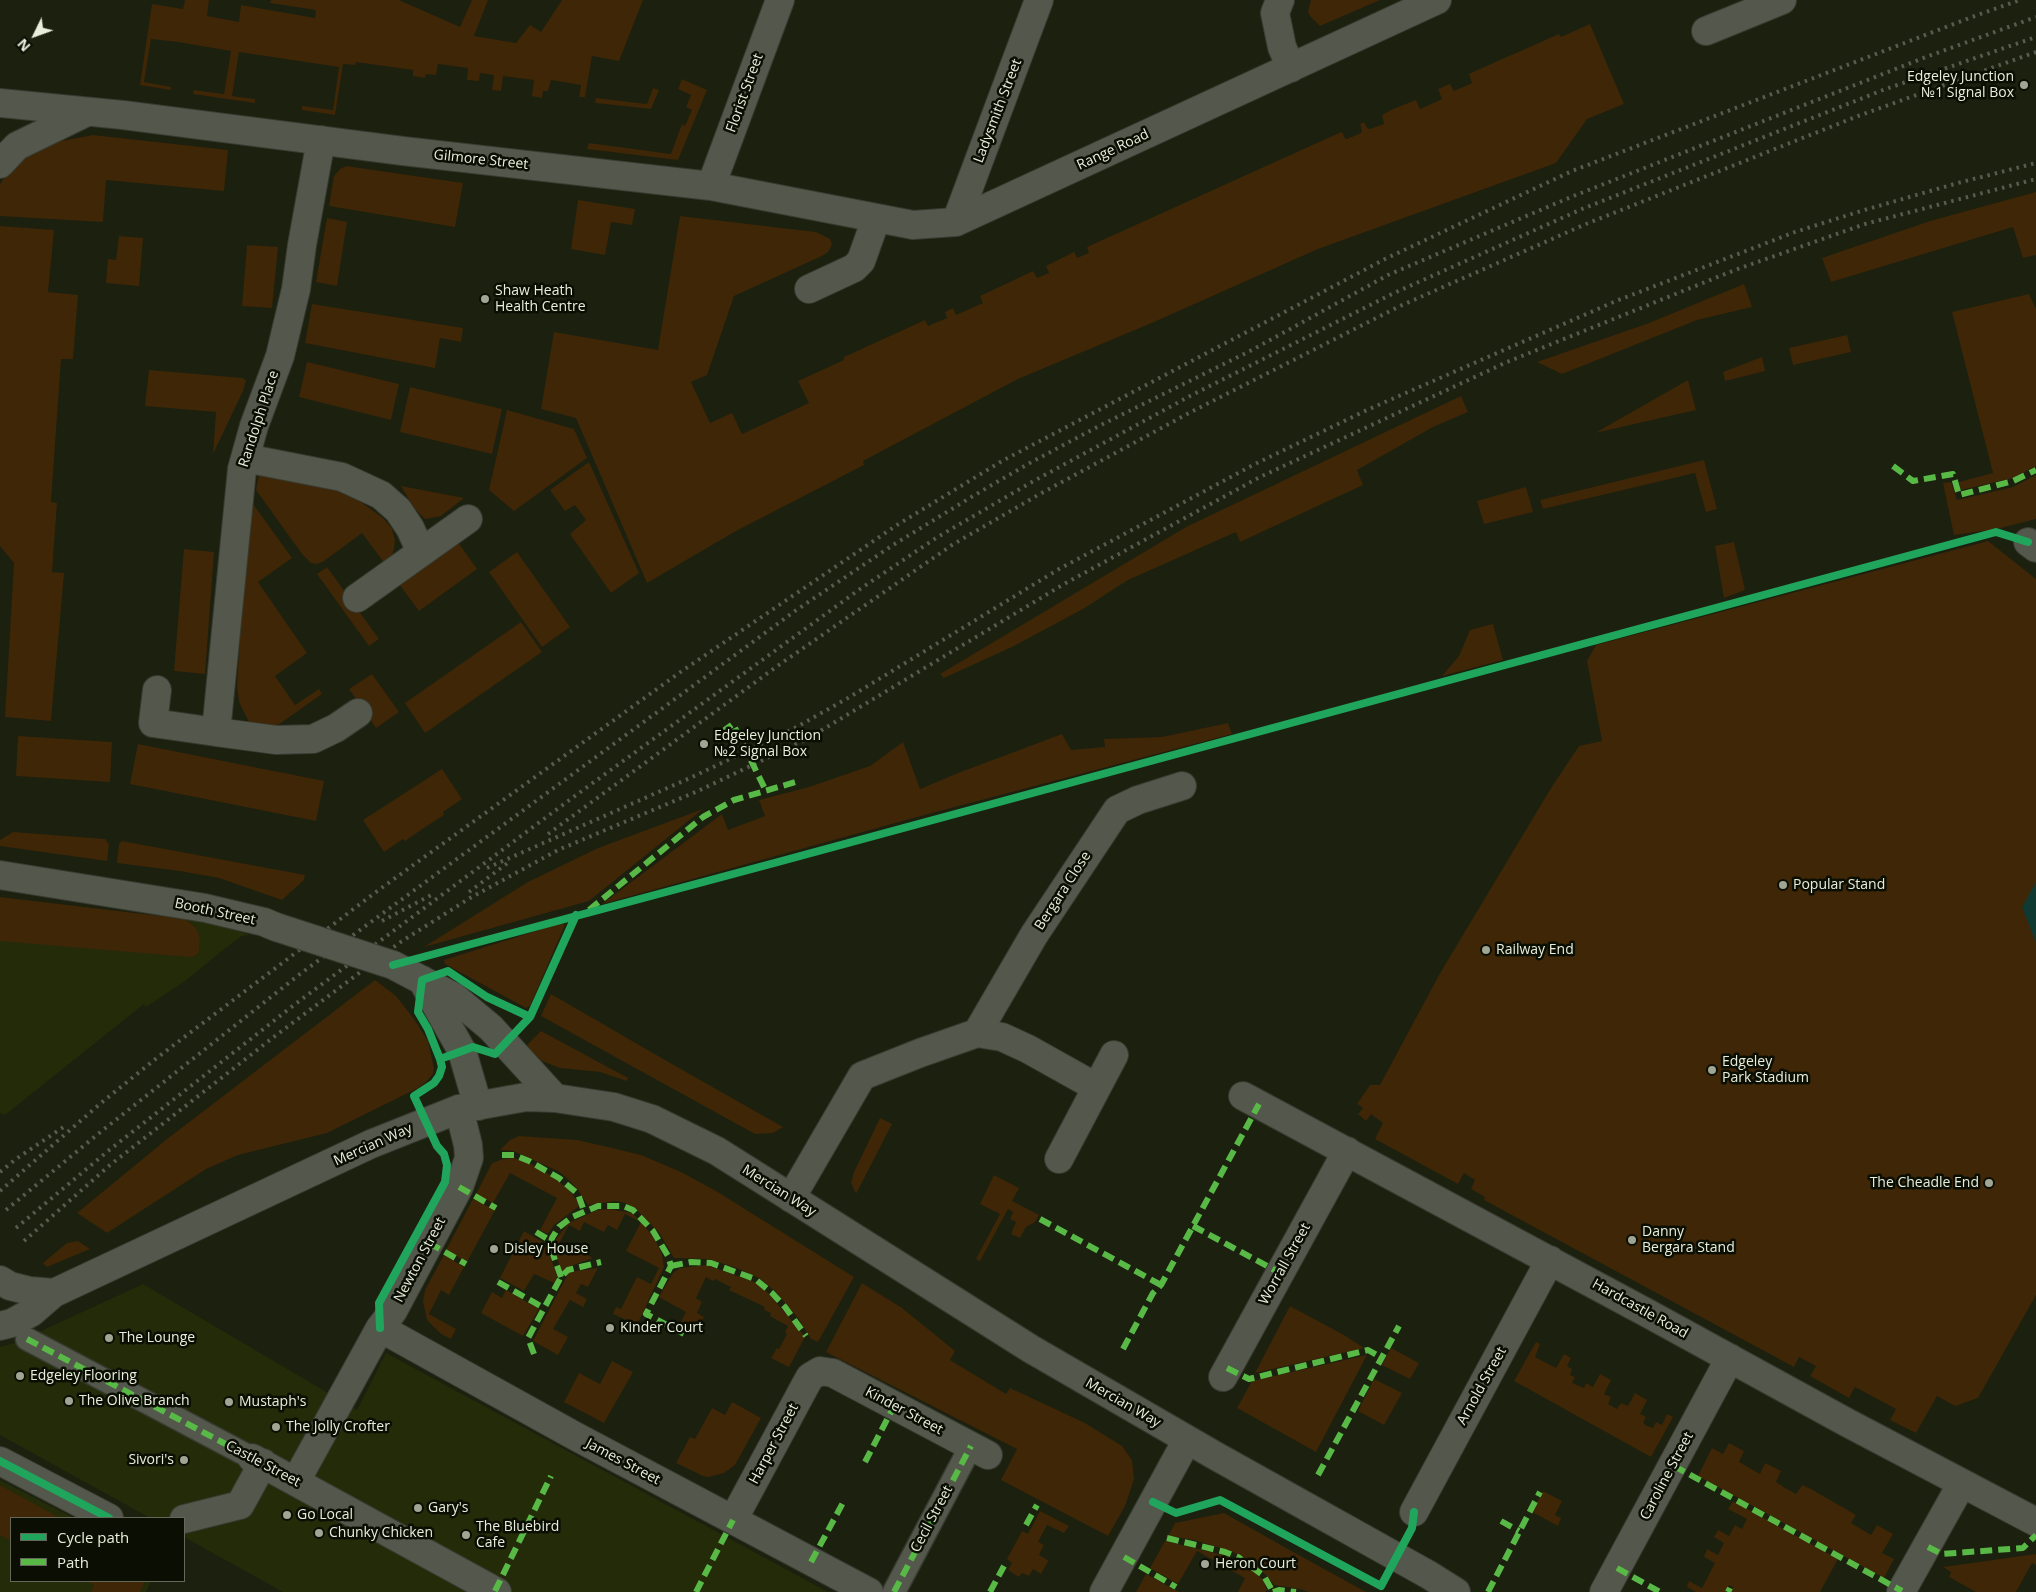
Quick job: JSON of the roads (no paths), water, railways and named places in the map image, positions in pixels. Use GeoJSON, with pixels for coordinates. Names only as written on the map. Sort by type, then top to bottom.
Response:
{"type":"FeatureCollection","features":[{"type":"Feature","properties":{"kind":"street","name":"Florist Street"},"geometry":{"type":"LineString","coordinates":[[711,186],[780,0]]}},
{"type":"Feature","properties":{"kind":"street","name":"Ladysmith Street"},"geometry":{"type":"LineString","coordinates":[[956,222],[1040,0]]}},
{"type":"Feature","properties":{"kind":"street"},"geometry":{"type":"LineString","coordinates":[[1280,0],[1275,13],[1282,47],[1291,68]]}},
{"type":"Feature","properties":{"kind":"street","name":"Range Road"},"geometry":{"type":"LineString","coordinates":[[876,219],[913,225],[956,222],[1437,0]]}},
{"type":"Feature","properties":{"kind":"street"},"geometry":{"type":"LineString","coordinates":[[1706,31],[1782,0]]}},
{"type":"Feature","properties":{"kind":"street","name":"Gilmore Street"},"geometry":{"type":"LineString","coordinates":[[0,104],[123,114],[403,152],[711,186],[876,219]]}},
{"type":"Feature","properties":{"kind":"street","name":"Gilmore Street"},"geometry":{"type":"LineString","coordinates":[[0,164],[18,146],[85,112]]}},
{"type":"Feature","properties":{"kind":"street","name":"Randolph Place"},"geometry":{"type":"LineString","coordinates":[[216,732],[241,475],[254,426],[280,356],[296,289],[302,244],[321,140]]}},
{"type":"Feature","properties":{"kind":"street"},"geometry":{"type":"LineString","coordinates":[[810,289],[854,268],[861,261],[876,219]]}},
{"type":"Feature","properties":{"kind":"street"},"geometry":{"type":"LineString","coordinates":[[245,458],[342,477],[381,495],[398,510],[410,528],[421,552]]}},
{"type":"Feature","properties":{"kind":"street"},"geometry":{"type":"LineString","coordinates":[[357,598],[468,519]]}},
{"type":"Feature","properties":{"kind":"street"},"geometry":{"type":"LineString","coordinates":[[157,690],[153,723],[276,740],[313,739],[336,728],[358,713]]}},
{"type":"Feature","properties":{"kind":"street","name":"Bergara Close"},"geometry":{"type":"LineString","coordinates":[[977,1033],[1034,935],[1118,810],[1138,800],[1182,786]]}},
{"type":"Feature","properties":{"kind":"street","name":"Booth Street"},"geometry":{"type":"LineString","coordinates":[[0,875],[205,908],[264,922],[393,965],[454,997],[505,1043],[555,1098]]}},
{"type":"Feature","properties":{"kind":"street"},"geometry":{"type":"LineString","coordinates":[[422,980],[462,1051],[469,1108]]}},
{"type":"Feature","properties":{"kind":"street"},"geometry":{"type":"LineString","coordinates":[[791,1198],[862,1076],[920,1053],[977,1033],[1002,1037],[1028,1049],[1096,1087]]}},
{"type":"Feature","properties":{"kind":"street"},"geometry":{"type":"LineString","coordinates":[[1059,1159],[1114,1055]]}},
{"type":"Feature","properties":{"kind":"street","name":"Hardcastle Road"},"geometry":{"type":"LineString","coordinates":[[1243,1096],[2036,1522]]}},
{"type":"Feature","properties":{"kind":"street","name":"Mercian Way"},"geometry":{"type":"LineString","coordinates":[[0,1326],[12,1323],[32,1312],[54,1293],[371,1144],[469,1108],[526,1097],[555,1098],[614,1108],[652,1119],[682,1132],[716,1151],[1031,1349],[1456,1592]]}},
{"type":"Feature","properties":{"kind":"street","name":"Newton Street"},"geometry":{"type":"LineString","coordinates":[[296,1481],[380,1328],[393,1311],[459,1187],[468,1165],[469,1108]]}},
{"type":"Feature","properties":{"kind":"street","name":"Worrall Street"},"geometry":{"type":"LineString","coordinates":[[1223,1376],[1347,1151]]}},
{"type":"Feature","properties":{"kind":"street","name":"Arnold Street"},"geometry":{"type":"LineString","coordinates":[[1414,1512],[1550,1260]]}},
{"type":"Feature","properties":{"kind":"street"},"geometry":{"type":"LineString","coordinates":[[0,1280],[10,1286],[30,1291],[54,1293]]}},
{"type":"Feature","properties":{"kind":"street","name":"James Street"},"geometry":{"type":"LineString","coordinates":[[380,1328],[732,1520],[869,1592]]}},
{"type":"Feature","properties":{"kind":"street","name":"Castle Street"},"geometry":{"type":"LineString","coordinates":[[27,1339],[257,1460],[497,1592]]}},
{"type":"Feature","properties":{"kind":"street","name":"Caroline Street"},"geometry":{"type":"LineString","coordinates":[[1604,1592],[1730,1358]]}},
{"type":"Feature","properties":{"kind":"street","name":"Harper Street"},"geometry":{"type":"LineString","coordinates":[[732,1520],[808,1382],[813,1374],[820,1371]]}},
{"type":"Feature","properties":{"kind":"street","name":"Kinder Street"},"geometry":{"type":"LineString","coordinates":[[820,1371],[833,1373],[979,1451]]}},
{"type":"Feature","properties":{"kind":"street"},"geometry":{"type":"LineString","coordinates":[[1104,1592],[1188,1440]]}},
{"type":"Feature","properties":{"kind":"street","name":"Cecil Street"},"geometry":{"type":"LineString","coordinates":[[894,1592],[979,1451]]}},
{"type":"Feature","properties":{"kind":"street"},"geometry":{"type":"LineString","coordinates":[[185,1519],[240,1505],[257,1460]]}},
{"type":"Feature","properties":{"kind":"street"},"geometry":{"type":"LineString","coordinates":[[0,1461],[107,1517]]}},
{"type":"Feature","properties":{"kind":"street"},"geometry":{"type":"LineString","coordinates":[[1901,1592],[1962,1483]]}},
{"type":"Feature","properties":{"kind":"water"},"geometry":{"type":"Polygon","coordinates":[[[2036,882],[2036,943],[2022,907],[2036,882]]]}},
{"type":"Feature","properties":{"kind":"railway"},"geometry":{"type":"LineString","coordinates":[[0,1191],[101,1103],[158,1057],[376,892],[679,673],[897,525],[1002,461],[1385,259],[1572,171],[2020,0]]}},
{"type":"Feature","properties":{"kind":"railway"},"geometry":{"type":"LineString","coordinates":[[6,1210],[98,1134],[300,974],[795,611],[893,545],[973,496],[1099,426],[1252,350],[1388,275],[1571,197],[1926,57],[2036,17]]}},
{"type":"Feature","properties":{"kind":"railway"},"geometry":{"type":"LineString","coordinates":[[16,1228],[108,1151],[294,1005],[568,801],[860,589],[936,538],[1030,483],[1190,396],[1394,293],[1582,209],[1883,90],[2036,37]]}},
{"type":"Feature","properties":{"kind":"railway"},"geometry":{"type":"LineString","coordinates":[[548,834],[776,667],[952,545],[1038,495],[1189,413],[1400,306],[1586,224],[1858,116],[2036,52]]}},
{"type":"Feature","properties":{"kind":"railway"},"geometry":{"type":"LineString","coordinates":[[487,868],[690,778],[793,729],[848,698],[1059,569],[1255,464],[1367,410],[1616,301],[1795,232],[1958,183],[2036,163]]}},
{"type":"Feature","properties":{"kind":"railway"},"geometry":{"type":"LineString","coordinates":[[24,1241],[110,1165],[275,1036],[399,943],[470,898],[558,850],[698,791],[807,739],[1064,584],[1260,477],[1507,362],[1735,270],[1865,224],[2036,179]]}},
{"type":"Feature","properties":{"kind":"railway"},"geometry":{"type":"LineString","coordinates":[[469,892],[509,862]]}},
{"type":"Feature","properties":{"kind":"railway"},"geometry":{"type":"LineString","coordinates":[[382,921],[435,893]]}},
{"type":"Feature","properties":{"kind":"railway"},"geometry":{"type":"LineString","coordinates":[[0,1172],[65,1126]]}},
{"type":"Feature","properties":{"kind":"place","name":"Edgeley Junction №1 Signal Box"},"geometry":{"type":"Point","coordinates":[2024,85]}},
{"type":"Feature","properties":{"kind":"place","name":"Shaw Heath Health Centre"},"geometry":{"type":"Point","coordinates":[485,299]}},
{"type":"Feature","properties":{"kind":"place","name":"Edgeley Junction №2 Signal Box"},"geometry":{"type":"Point","coordinates":[704,744]}},
{"type":"Feature","properties":{"kind":"place","name":"Popular Stand"},"geometry":{"type":"Point","coordinates":[1783,885]}},
{"type":"Feature","properties":{"kind":"place","name":"Railway End"},"geometry":{"type":"Point","coordinates":[1486,950]}},
{"type":"Feature","properties":{"kind":"place","name":"Edgeley Park Stadium"},"geometry":{"type":"Point","coordinates":[1712,1070]}},
{"type":"Feature","properties":{"kind":"place","name":"The Cheadle End"},"geometry":{"type":"Point","coordinates":[1989,1183]}},
{"type":"Feature","properties":{"kind":"place","name":"Danny Bergara Stand"},"geometry":{"type":"Point","coordinates":[1632,1240]}},
{"type":"Feature","properties":{"kind":"place","name":"Disley House"},"geometry":{"type":"Point","coordinates":[494,1249]}},
{"type":"Feature","properties":{"kind":"place","name":"Kinder Court"},"geometry":{"type":"Point","coordinates":[610,1328]}},
{"type":"Feature","properties":{"kind":"place","name":"The Lounge"},"geometry":{"type":"Point","coordinates":[109,1338]}},
{"type":"Feature","properties":{"kind":"place","name":"Edgeley Flooring"},"geometry":{"type":"Point","coordinates":[20,1376]}},
{"type":"Feature","properties":{"kind":"place","name":"The Olive Branch"},"geometry":{"type":"Point","coordinates":[69,1401]}},
{"type":"Feature","properties":{"kind":"place","name":"Mustaph's"},"geometry":{"type":"Point","coordinates":[229,1402]}},
{"type":"Feature","properties":{"kind":"place","name":"The Jolly Crofter"},"geometry":{"type":"Point","coordinates":[276,1427]}},
{"type":"Feature","properties":{"kind":"place","name":"Sivori's"},"geometry":{"type":"Point","coordinates":[184,1460]}},
{"type":"Feature","properties":{"kind":"place","name":"Gary's"},"geometry":{"type":"Point","coordinates":[418,1508]}},
{"type":"Feature","properties":{"kind":"place","name":"Go Local"},"geometry":{"type":"Point","coordinates":[287,1515]}},
{"type":"Feature","properties":{"kind":"place","name":"Chunky Chicken"},"geometry":{"type":"Point","coordinates":[319,1533]}},
{"type":"Feature","properties":{"kind":"place","name":"The Bluebird Cafe"},"geometry":{"type":"Point","coordinates":[466,1535]}},
{"type":"Feature","properties":{"kind":"place","name":"Heron Court"},"geometry":{"type":"Point","coordinates":[1205,1564]}}]}
